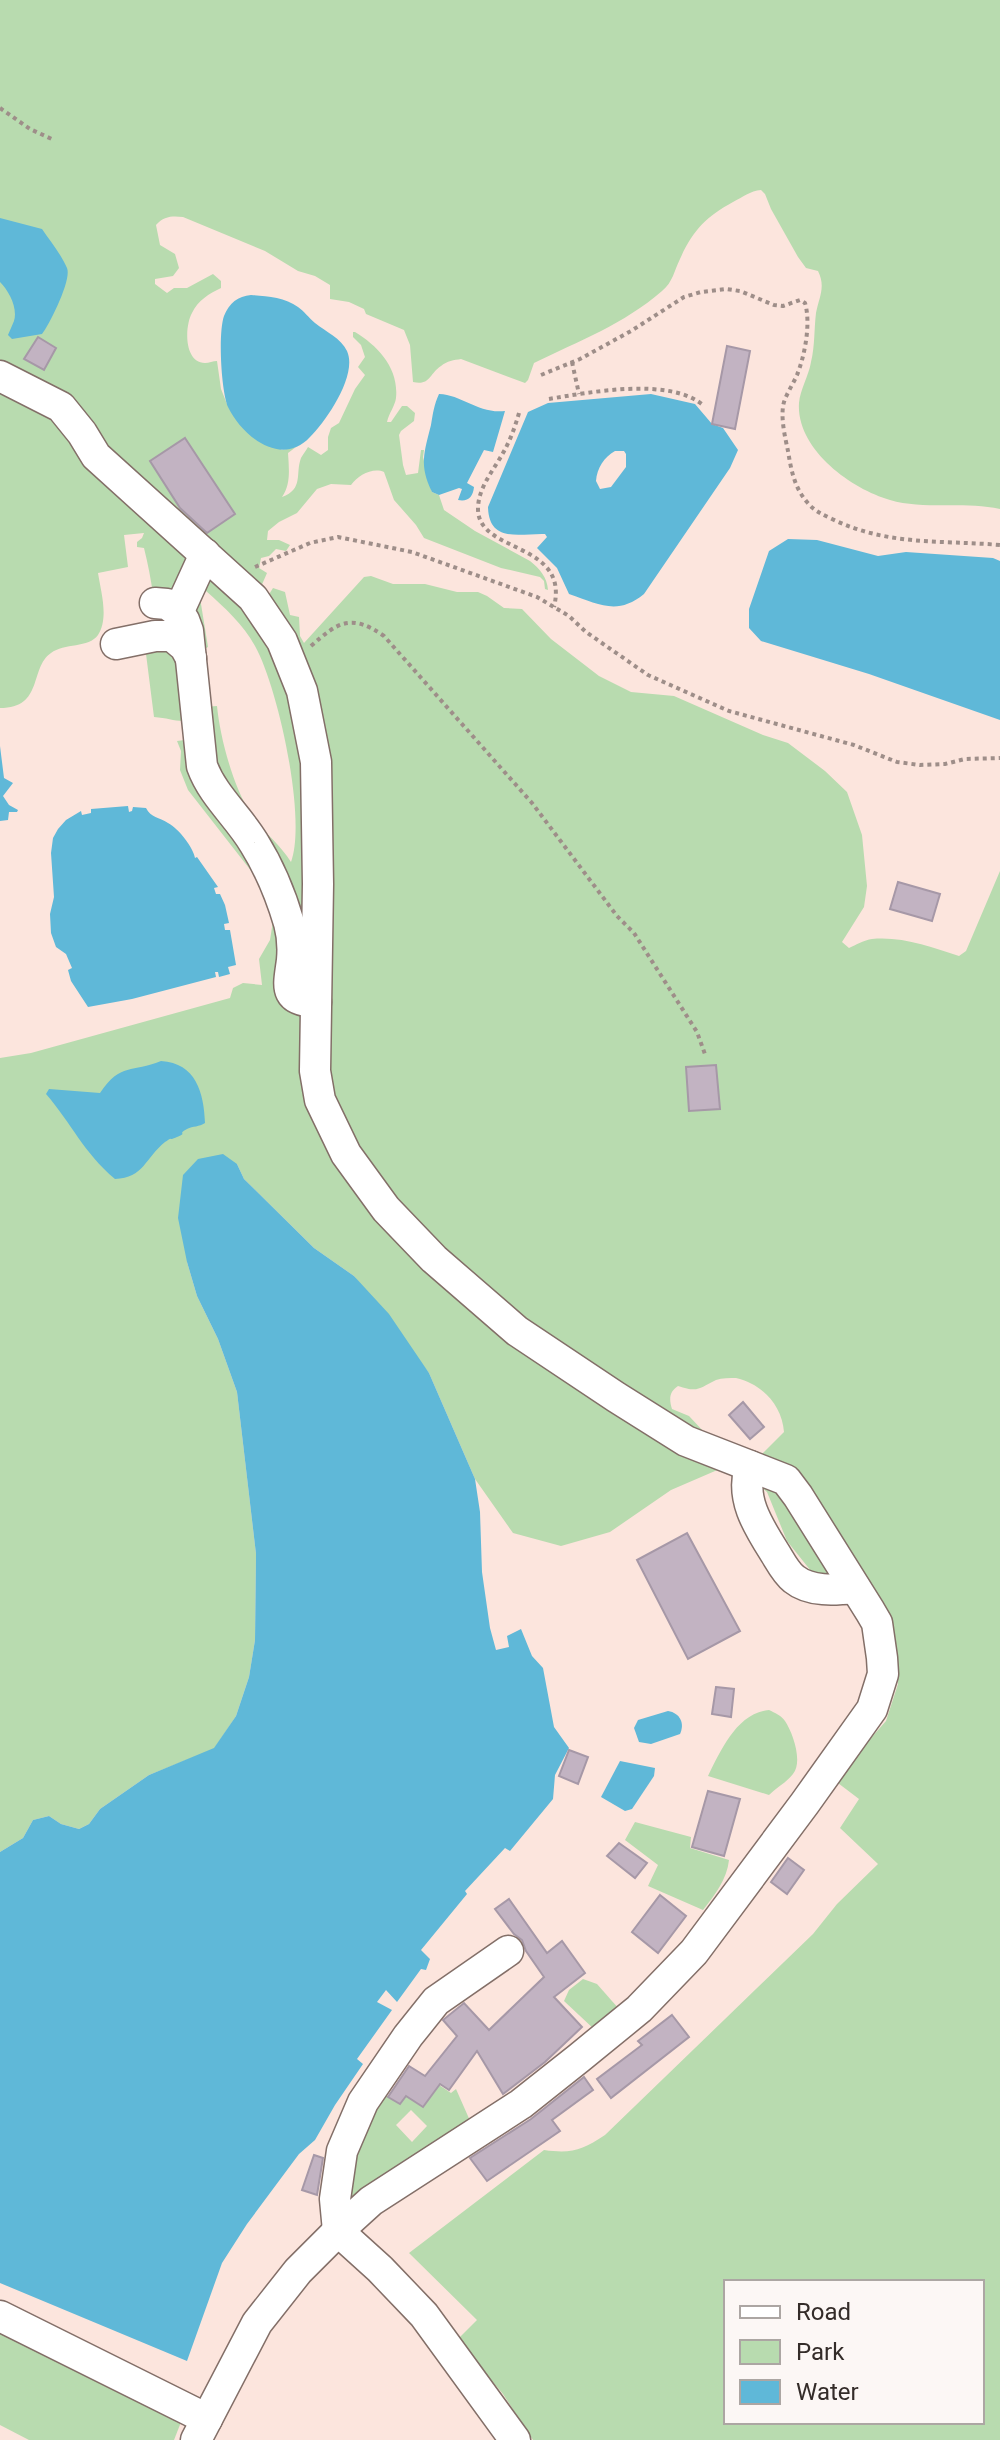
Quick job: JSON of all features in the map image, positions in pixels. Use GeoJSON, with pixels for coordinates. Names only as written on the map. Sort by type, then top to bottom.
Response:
{"type":"FeatureCollection","features":[{"type":"Feature","properties":{"kind":"street"},"geometry":{"type":"LineString","coordinates":[[0,376],[61,407],[96,456],[253,598],[282,641],[302,691],[316,762],[315,1071],[320,1100],[346,1154],[386,1209],[434,1259],[517,1331],[686,1441],[786,1480],[877,1623],[883,1674],[872,1709],[694,1952],[639,2009],[521,2104],[371,2201],[338,2231],[298,2271],[257,2323],[202,2429],[0,2316]]}},
{"type":"Feature","properties":{"kind":"street"},"geometry":{"type":"LineString","coordinates":[[205,554],[166,608],[188,631],[202,766],[207,780],[254,843],[278,893],[290,926],[293,956],[289,988],[292,995],[298,1000],[316,1002]]}},
{"type":"Feature","properties":{"kind":"street"},"geometry":{"type":"LineString","coordinates":[[116,644],[155,636],[172,636],[185,647],[191,658]]}},
{"type":"Feature","properties":{"kind":"street"},"geometry":{"type":"LineString","coordinates":[[750,1466],[746,1483],[751,1510],[793,1579],[820,1589],[855,1588]]}},
{"type":"Feature","properties":{"kind":"street"},"geometry":{"type":"LineString","coordinates":[[508,1951],[436,2001],[408,2036],[363,2102],[342,2151],[335,2199],[338,2231],[424,2315],[515,2440]]}},
{"type":"Feature","properties":{"kind":"path"},"geometry":{"type":"LineString","coordinates":[[0,108],[30,129],[54,140]]}},
{"type":"Feature","properties":{"kind":"path"},"geometry":{"type":"LineString","coordinates":[[541,375],[631,331],[684,297],[701,292],[740,291],[783,306],[800,300],[808,311],[802,360],[784,403],[783,414],[791,471],[806,502],[815,511],[876,536],[1000,545]]}},
{"type":"Feature","properties":{"kind":"path"},"geometry":{"type":"LineString","coordinates":[[572,362],[579,394]]}},
{"type":"Feature","properties":{"kind":"path"},"geometry":{"type":"LineString","coordinates":[[549,399],[579,394],[660,390],[681,392],[703,405]]}},
{"type":"Feature","properties":{"kind":"path"},"geometry":{"type":"LineString","coordinates":[[519,413],[506,446],[482,489],[478,514],[480,522],[491,533],[521,548],[549,570],[555,591],[554,607]]}},
{"type":"Feature","properties":{"kind":"path"},"geometry":{"type":"LineString","coordinates":[[231,578],[310,543],[338,537],[412,552],[512,588],[554,607],[648,675],[729,711],[854,745],[897,762],[920,765],[1000,758]]}},
{"type":"Feature","properties":{"kind":"path"},"geometry":{"type":"LineString","coordinates":[[291,664],[338,625],[358,622],[384,636],[532,803],[617,916],[634,933],[697,1032],[706,1057]]}},
{"type":"Feature","properties":{"kind":"green space"},"geometry":{"type":"Polygon","coordinates":[[[0,0],[1000,0],[1000,509],[890,500],[843,477],[816,451],[800,420],[799,403],[812,356],[821,282],[818,271],[806,268],[798,257],[761,190],[724,208],[701,225],[666,288],[617,322],[534,363],[525,383],[461,359],[443,364],[426,381],[413,382],[410,345],[404,330],[366,314],[364,309],[349,302],[330,299],[330,285],[315,276],[298,271],[265,251],[183,217],[168,217],[156,225],[160,245],[175,254],[179,268],[173,276],[155,279],[155,284],[167,293],[174,288],[187,288],[213,274],[221,281],[221,288],[194,308],[187,334],[189,350],[198,361],[217,361],[221,389],[227,404],[282,450],[296,447],[288,453],[288,482],[282,497],[296,485],[301,458],[308,447],[321,455],[328,450],[331,428],[339,423],[365,375],[358,367],[365,357],[361,345],[353,337],[355,332],[379,351],[394,377],[396,398],[387,422],[391,422],[402,406],[415,413],[414,421],[399,435],[406,475],[418,473],[421,450],[424,450],[432,492],[439,495],[444,510],[530,561],[547,585],[548,590],[540,577],[501,568],[424,538],[394,500],[384,472],[371,471],[351,485],[331,484],[317,489],[297,513],[268,531],[267,540],[279,540],[290,545],[286,551],[276,549],[269,556],[261,558],[259,568],[267,573],[260,589],[268,596],[273,588],[285,592],[290,615],[299,617],[300,636],[304,643],[364,577],[371,576],[393,584],[425,584],[457,592],[478,592],[504,608],[522,609],[551,639],[599,676],[631,692],[674,696],[788,743],[847,792],[862,835],[867,886],[864,907],[842,942],[849,948],[883,938],[916,943],[959,956],[966,951],[1000,871],[1000,2440],[533,2440],[503,2394],[457,2340],[477,2320],[409,2253],[544,2150],[576,2150],[605,2135],[813,1934],[837,1904],[878,1864],[840,1828],[859,1799],[834,1780],[886,1721],[898,1684],[894,1632],[877,1596],[811,1571],[787,1541],[767,1492],[748,1476],[722,1468],[671,1490],[610,1532],[561,1546],[513,1533],[475,1479],[429,1373],[354,1276],[314,1248],[244,1179],[237,1164],[187,1262],[197,1296],[218,1339],[237,1392],[256,1554],[255,1640],[249,1677],[236,1716],[214,1749],[149,1775],[100,1809],[89,1824],[79,1829],[61,1824],[49,1816],[33,1820],[23,1838],[0,1852],[0,1058],[31,1053],[230,998],[233,988],[243,983],[262,985],[259,959],[270,940],[273,921],[269,905],[252,872],[188,790],[180,770],[181,751],[177,741],[208,737],[204,707],[217,706],[228,762],[244,803],[291,862],[295,842],[288,753],[264,665],[245,631],[206,591],[201,597],[201,604],[208,647],[199,652],[193,720],[154,717],[145,646],[157,643],[155,607],[144,548],[137,547],[144,533],[124,535],[128,567],[98,573],[104,613],[98,635],[89,642],[51,653],[40,668],[30,695],[14,706],[0,708],[0,0]],[[718,1379],[695,1389],[678,1386],[670,1396],[672,1409],[689,1416],[704,1432],[760,1456],[784,1432],[782,1422],[769,1397],[745,1381],[718,1379]]]}},
{"type":"Feature","properties":{"kind":"green space"},"geometry":{"type":"Polygon","coordinates":[[[769,1710],[783,1719],[794,1740],[797,1762],[791,1777],[769,1795],[708,1776],[739,1725],[769,1710]]]}},
{"type":"Feature","properties":{"kind":"green space"},"geometry":{"type":"Polygon","coordinates":[[[635,1822],[691,1837],[690,1848],[729,1860],[723,1880],[703,1910],[648,1886],[658,1865],[625,1840],[635,1822]]]}},
{"type":"Feature","properties":{"kind":"green space"},"geometry":{"type":"Polygon","coordinates":[[[583,1979],[597,1984],[619,2009],[595,2030],[564,2001],[569,1990],[583,1979]]]}},
{"type":"Feature","properties":{"kind":"green space"},"geometry":{"type":"Polygon","coordinates":[[[439,2085],[451,2093],[456,2089],[471,2123],[411,2166],[353,2200],[345,2199],[341,2187],[350,2149],[358,2124],[377,2089],[400,2104],[406,2096],[423,2106],[439,2085]],[[411,2110],[396,2125],[412,2142],[427,2126],[411,2110]]]}},
{"type":"Feature","properties":{"kind":"green space"},"geometry":{"type":"Polygon","coordinates":[[[0,2325],[183,2417],[174,2440],[29,2440],[0,2425],[0,2325]]]}},
{"type":"Feature","properties":{"kind":"water"},"geometry":{"type":"Polygon","coordinates":[[[0,218],[42,229],[67,268],[63,291],[42,334],[12,339],[8,335],[15,311],[0,282],[0,218]]]}},
{"type":"Feature","properties":{"kind":"water"},"geometry":{"type":"Polygon","coordinates":[[[251,295],[293,304],[337,339],[347,351],[348,372],[339,397],[324,420],[299,446],[275,449],[263,444],[243,428],[228,407],[222,375],[222,324],[228,307],[234,301],[251,295]]]}},
{"type":"Feature","properties":{"kind":"water"},"geometry":{"type":"Polygon","coordinates":[[[439,394],[487,410],[505,411],[493,452],[484,450],[467,483],[474,487],[472,494],[465,500],[458,500],[462,489],[459,488],[439,495],[432,492],[425,474],[425,451],[439,394]]]}},
{"type":"Feature","properties":{"kind":"water"},"geometry":{"type":"Polygon","coordinates":[[[651,394],[695,404],[712,424],[723,428],[738,450],[730,468],[644,594],[625,605],[608,606],[569,594],[557,568],[537,548],[547,537],[545,534],[500,532],[490,519],[488,507],[528,412],[548,403],[651,394]],[[615,451],[602,463],[596,481],[600,489],[611,487],[626,467],[624,451],[615,451]]]}},
{"type":"Feature","properties":{"kind":"water"},"geometry":{"type":"Polygon","coordinates":[[[788,539],[817,540],[878,556],[906,552],[1000,561],[1000,720],[869,674],[761,641],[749,628],[749,609],[769,551],[788,539]]]}},
{"type":"Feature","properties":{"kind":"water"},"geometry":{"type":"Polygon","coordinates":[[[0,746],[4,778],[13,783],[3,796],[9,805],[18,810],[9,812],[8,820],[0,821],[0,746]]]}},
{"type":"Feature","properties":{"kind":"water"},"geometry":{"type":"Polygon","coordinates":[[[128,806],[129,812],[133,807],[146,808],[153,816],[177,829],[218,887],[214,888],[225,905],[229,923],[224,924],[225,930],[230,930],[236,965],[228,967],[230,974],[219,977],[215,972],[216,977],[88,1007],[71,981],[68,970],[72,968],[66,954],[56,947],[51,933],[53,838],[66,820],[81,811],[82,815],[91,813],[91,809],[128,806]]]}},
{"type":"Feature","properties":{"kind":"water"},"geometry":{"type":"Polygon","coordinates":[[[161,1061],[182,1067],[196,1082],[203,1101],[205,1123],[165,1142],[132,1175],[115,1179],[94,1159],[46,1094],[49,1089],[100,1093],[121,1072],[161,1061]]]}},
{"type":"Feature","properties":{"kind":"water"},"geometry":{"type":"Polygon","coordinates":[[[223,1154],[237,1164],[244,1179],[314,1248],[354,1276],[389,1314],[429,1373],[475,1479],[480,1512],[482,1572],[496,1650],[509,1647],[507,1636],[521,1629],[532,1656],[543,1668],[554,1727],[569,1748],[555,1775],[553,1799],[510,1851],[505,1848],[465,1891],[467,1894],[421,1950],[430,1959],[426,1970],[421,1969],[397,2002],[386,1990],[377,2002],[392,2010],[357,2059],[363,2064],[315,2140],[299,2154],[222,2263],[187,2361],[0,2283],[0,1852],[23,1838],[33,1820],[49,1816],[61,1824],[79,1829],[89,1824],[100,1809],[149,1775],[214,1748],[236,1716],[249,1677],[255,1640],[256,1554],[237,1392],[218,1339],[197,1296],[178,1218],[183,1175],[198,1159],[223,1154]]]}},
{"type":"Feature","properties":{"kind":"water"},"geometry":{"type":"Polygon","coordinates":[[[668,1711],[680,1719],[680,1734],[651,1744],[639,1742],[634,1728],[638,1720],[668,1711]]]}},
{"type":"Feature","properties":{"kind":"water"},"geometry":{"type":"Polygon","coordinates":[[[620,1761],[655,1768],[654,1776],[632,1809],[625,1811],[601,1797],[620,1761]]]}},
{"type":"Feature","properties":{"kind":"building"},"geometry":{"type":"Polygon","coordinates":[[[38,337],[56,348],[44,370],[24,359],[38,337]]]}},
{"type":"Feature","properties":{"kind":"building"},"geometry":{"type":"Polygon","coordinates":[[[727,346],[750,351],[735,429],[712,424],[727,346]]]}},
{"type":"Feature","properties":{"kind":"building"},"geometry":{"type":"Polygon","coordinates":[[[185,438],[235,514],[207,533],[180,508],[150,461],[185,438]]]}},
{"type":"Feature","properties":{"kind":"building"},"geometry":{"type":"Polygon","coordinates":[[[898,882],[940,894],[932,921],[890,909],[898,882]]]}},
{"type":"Feature","properties":{"kind":"building"},"geometry":{"type":"Polygon","coordinates":[[[716,1065],[720,1109],[689,1111],[686,1067],[716,1065]]]}},
{"type":"Feature","properties":{"kind":"building"},"geometry":{"type":"Polygon","coordinates":[[[743,1402],[764,1427],[750,1439],[729,1415],[743,1402]]]}},
{"type":"Feature","properties":{"kind":"building"},"geometry":{"type":"Polygon","coordinates":[[[687,1533],[740,1631],[688,1659],[637,1560],[687,1533]]]}},
{"type":"Feature","properties":{"kind":"building"},"geometry":{"type":"Polygon","coordinates":[[[716,1687],[734,1689],[731,1717],[712,1714],[716,1687]]]}},
{"type":"Feature","properties":{"kind":"building"},"geometry":{"type":"Polygon","coordinates":[[[569,1750],[588,1757],[578,1784],[559,1776],[569,1750]]]}},
{"type":"Feature","properties":{"kind":"building"},"geometry":{"type":"Polygon","coordinates":[[[708,1791],[740,1799],[724,1856],[692,1847],[708,1791]]]}},
{"type":"Feature","properties":{"kind":"building"},"geometry":{"type":"Polygon","coordinates":[[[619,1843],[647,1863],[635,1878],[607,1856],[619,1843]]]}},
{"type":"Feature","properties":{"kind":"building"},"geometry":{"type":"Polygon","coordinates":[[[788,1858],[804,1870],[787,1894],[771,1882],[788,1858]]]}},
{"type":"Feature","properties":{"kind":"building"},"geometry":{"type":"Polygon","coordinates":[[[660,1895],[686,1916],[658,1953],[632,1932],[660,1895]]]}},
{"type":"Feature","properties":{"kind":"building"},"geometry":{"type":"Polygon","coordinates":[[[509,1899],[547,1953],[562,1941],[585,1973],[554,1997],[582,2027],[545,2062],[503,2094],[477,2051],[449,2090],[440,2084],[423,2107],[406,2096],[400,2104],[388,2097],[409,2066],[425,2076],[457,2036],[443,2020],[464,2003],[489,2030],[544,1977],[522,1940],[495,1909],[509,1899]]]}},
{"type":"Feature","properties":{"kind":"building"},"geometry":{"type":"Polygon","coordinates":[[[672,2015],[689,2037],[611,2098],[597,2079],[642,2045],[638,2041],[672,2015]]]}},
{"type":"Feature","properties":{"kind":"building"},"geometry":{"type":"Polygon","coordinates":[[[584,2077],[593,2090],[552,2120],[560,2131],[487,2181],[470,2158],[531,2119],[584,2077]]]}},
{"type":"Feature","properties":{"kind":"building"},"geometry":{"type":"Polygon","coordinates":[[[314,2155],[323,2158],[317,2195],[302,2190],[314,2155]]]}}]}
